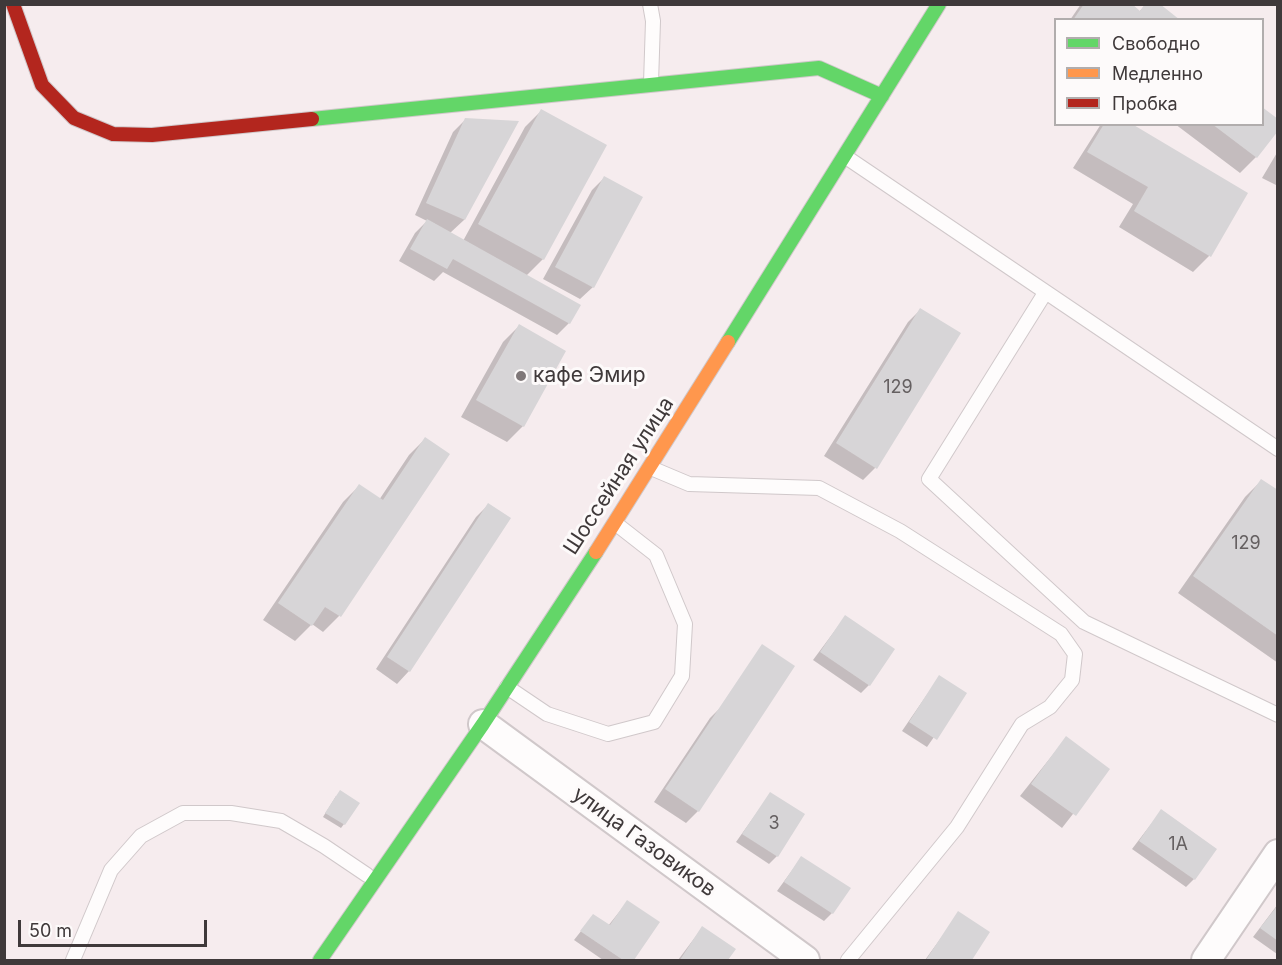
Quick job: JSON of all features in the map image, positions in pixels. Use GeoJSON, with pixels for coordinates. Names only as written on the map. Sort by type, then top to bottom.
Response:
{"type":"FeatureCollection","features":[{"type":"Feature","properties":{"kind":"main road"},"geometry":{"type":"LineString","coordinates":[[13,4],[42,85],[74,118],[113,134],[152,135],[651,83],[819,68],[878,94]]}},
{"type":"Feature","properties":{"kind":"main road","name":"Шоссейная улица"},"geometry":{"type":"LineString","coordinates":[[309,960],[367,875],[479,721],[507,687],[651,468],[846,157],[926,4]]}},
{"type":"Feature","properties":{"kind":"main road","name":"Шоссейная улица"},"geometry":{"type":"LineString","coordinates":[[320,960],[479,721],[739,310],[878,94],[939,4]]}},
{"type":"Feature","properties":{"kind":"street","name":"улица Газовиков"},"geometry":{"type":"LineString","coordinates":[[479,721],[805,960]]}},
{"type":"Feature","properties":{"kind":"street"},"geometry":{"type":"LineString","coordinates":[[1206,960],[1278,854]]}},
{"type":"Feature","properties":{"kind":"lane"},"geometry":{"type":"LineString","coordinates":[[650,4],[653,21],[651,83]]}},
{"type":"Feature","properties":{"kind":"lane"},"geometry":{"type":"LineString","coordinates":[[846,157],[1278,450]]}},
{"type":"Feature","properties":{"kind":"lane"},"geometry":{"type":"LineString","coordinates":[[1045,293],[928,479],[1084,622],[1278,715]]}},
{"type":"Feature","properties":{"kind":"lane"},"geometry":{"type":"LineString","coordinates":[[651,468],[689,484],[819,488],[900,531],[1061,634],[1075,654],[1072,680],[1050,707],[1022,724],[957,827],[848,960]]}},
{"type":"Feature","properties":{"kind":"lane"},"geometry":{"type":"LineString","coordinates":[[507,687],[547,714],[608,734],[654,722],[682,676],[685,624],[656,555],[615,523]]}},
{"type":"Feature","properties":{"kind":"lane"},"geometry":{"type":"LineString","coordinates":[[73,960],[111,870],[141,836],[183,813],[231,813],[281,821],[367,875]]}},
{"type":"Feature","properties":{"kind":"building"},"geometry":{"type":"Polygon","coordinates":[[[1084,4],[1132,4],[1140,11],[1145,4],[1160,4],[1178,18],[1074,18],[1084,4]]]}},
{"type":"Feature","properties":{"kind":"building"},"geometry":{"type":"Polygon","coordinates":[[[1264,108],[1278,119],[1278,131],[1257,158],[1215,126],[1264,126],[1264,108]]]}},
{"type":"Feature","properties":{"kind":"building"},"geometry":{"type":"Polygon","coordinates":[[[541,109],[607,145],[544,260],[478,224],[541,109]]]}},
{"type":"Feature","properties":{"kind":"building"},"geometry":{"type":"Polygon","coordinates":[[[465,118],[519,121],[465,220],[426,203],[465,118]]]}},
{"type":"Feature","properties":{"kind":"building"},"geometry":{"type":"Polygon","coordinates":[[[1103,126],[1135,126],[1248,193],[1211,257],[1134,211],[1148,187],[1087,152],[1103,126]]]}},
{"type":"Feature","properties":{"kind":"building"},"geometry":{"type":"Polygon","coordinates":[[[604,176],[643,197],[594,288],[555,267],[604,176]]]}},
{"type":"Feature","properties":{"kind":"building"},"geometry":{"type":"Polygon","coordinates":[[[427,219],[581,305],[570,324],[453,259],[447,269],[410,249],[427,219]]]}},
{"type":"Feature","properties":{"kind":"building"},"geometry":{"type":"Polygon","coordinates":[[[920,308],[961,333],[877,469],[836,443],[920,308]]]}},
{"type":"Feature","properties":{"kind":"building","name":"кафе Эмир"},"geometry":{"type":"Polygon","coordinates":[[[519,324],[566,351],[524,427],[476,400],[519,324]]]}},
{"type":"Feature","properties":{"kind":"building"},"geometry":{"type":"Polygon","coordinates":[[[425,437],[450,454],[341,617],[325,607],[312,626],[278,603],[359,484],[383,500],[425,437]]]}},
{"type":"Feature","properties":{"kind":"building"},"geometry":{"type":"Polygon","coordinates":[[[1261,479],[1278,490],[1278,636],[1193,576],[1261,479]]]}},
{"type":"Feature","properties":{"kind":"building"},"geometry":{"type":"Polygon","coordinates":[[[488,503],[511,518],[410,672],[387,657],[488,503]]]}},
{"type":"Feature","properties":{"kind":"building"},"geometry":{"type":"Polygon","coordinates":[[[845,615],[895,649],[870,686],[820,652],[845,615]]]}},
{"type":"Feature","properties":{"kind":"building"},"geometry":{"type":"Polygon","coordinates":[[[762,644],[795,666],[699,812],[665,789],[762,644]]]}},
{"type":"Feature","properties":{"kind":"building"},"geometry":{"type":"Polygon","coordinates":[[[939,675],[967,693],[937,740],[909,722],[939,675]]]}},
{"type":"Feature","properties":{"kind":"building"},"geometry":{"type":"Polygon","coordinates":[[[1066,736],[1110,769],[1076,816],[1031,784],[1066,736]]]}},
{"type":"Feature","properties":{"kind":"building"},"geometry":{"type":"Polygon","coordinates":[[[340,790],[360,803],[345,825],[325,813],[340,790]]]}},
{"type":"Feature","properties":{"kind":"building"},"geometry":{"type":"Polygon","coordinates":[[[770,792],[805,814],[778,857],[742,834],[770,792]]]}},
{"type":"Feature","properties":{"kind":"building"},"geometry":{"type":"Polygon","coordinates":[[[1161,809],[1217,849],[1195,880],[1139,841],[1161,809]]]}},
{"type":"Feature","properties":{"kind":"building"},"geometry":{"type":"Polygon","coordinates":[[[801,856],[851,888],[833,914],[784,882],[801,856]]]}},
{"type":"Feature","properties":{"kind":"building"},"geometry":{"type":"Polygon","coordinates":[[[627,900],[660,922],[634,960],[623,960],[580,931],[593,914],[610,925],[627,900]]]}},
{"type":"Feature","properties":{"kind":"building"},"geometry":{"type":"Polygon","coordinates":[[[1278,905],[1278,941],[1260,928],[1278,905]]]}},
{"type":"Feature","properties":{"kind":"building"},"geometry":{"type":"Polygon","coordinates":[[[958,911],[990,932],[972,960],[926,960],[958,911]]]}},
{"type":"Feature","properties":{"kind":"building"},"geometry":{"type":"Polygon","coordinates":[[[702,926],[736,949],[728,960],[680,960],[702,926]]]}},
{"type":"Feature","properties":{"kind":"traffic: fast"},"geometry":{"type":"LineString","coordinates":[[728,342],[939,4]]}},
{"type":"Feature","properties":{"kind":"traffic: fast"},"geometry":{"type":"LineString","coordinates":[[312,119],[819,68],[882,96]]}},
{"type":"Feature","properties":{"kind":"traffic: fast"},"geometry":{"type":"LineString","coordinates":[[320,960],[483,724],[596,552]]}},
{"type":"Feature","properties":{"kind":"traffic: slow"},"geometry":{"type":"LineString","coordinates":[[596,552],[728,342]]}},
{"type":"Feature","properties":{"kind":"traffic: jam"},"geometry":{"type":"LineString","coordinates":[[13,4],[42,85],[74,118],[113,134],[152,135],[312,119]]}},
{"type":"Feature","properties":{"kind":"place","name":"кафе Эмир"},"geometry":{"type":"Point","coordinates":[521,376]}}]}
